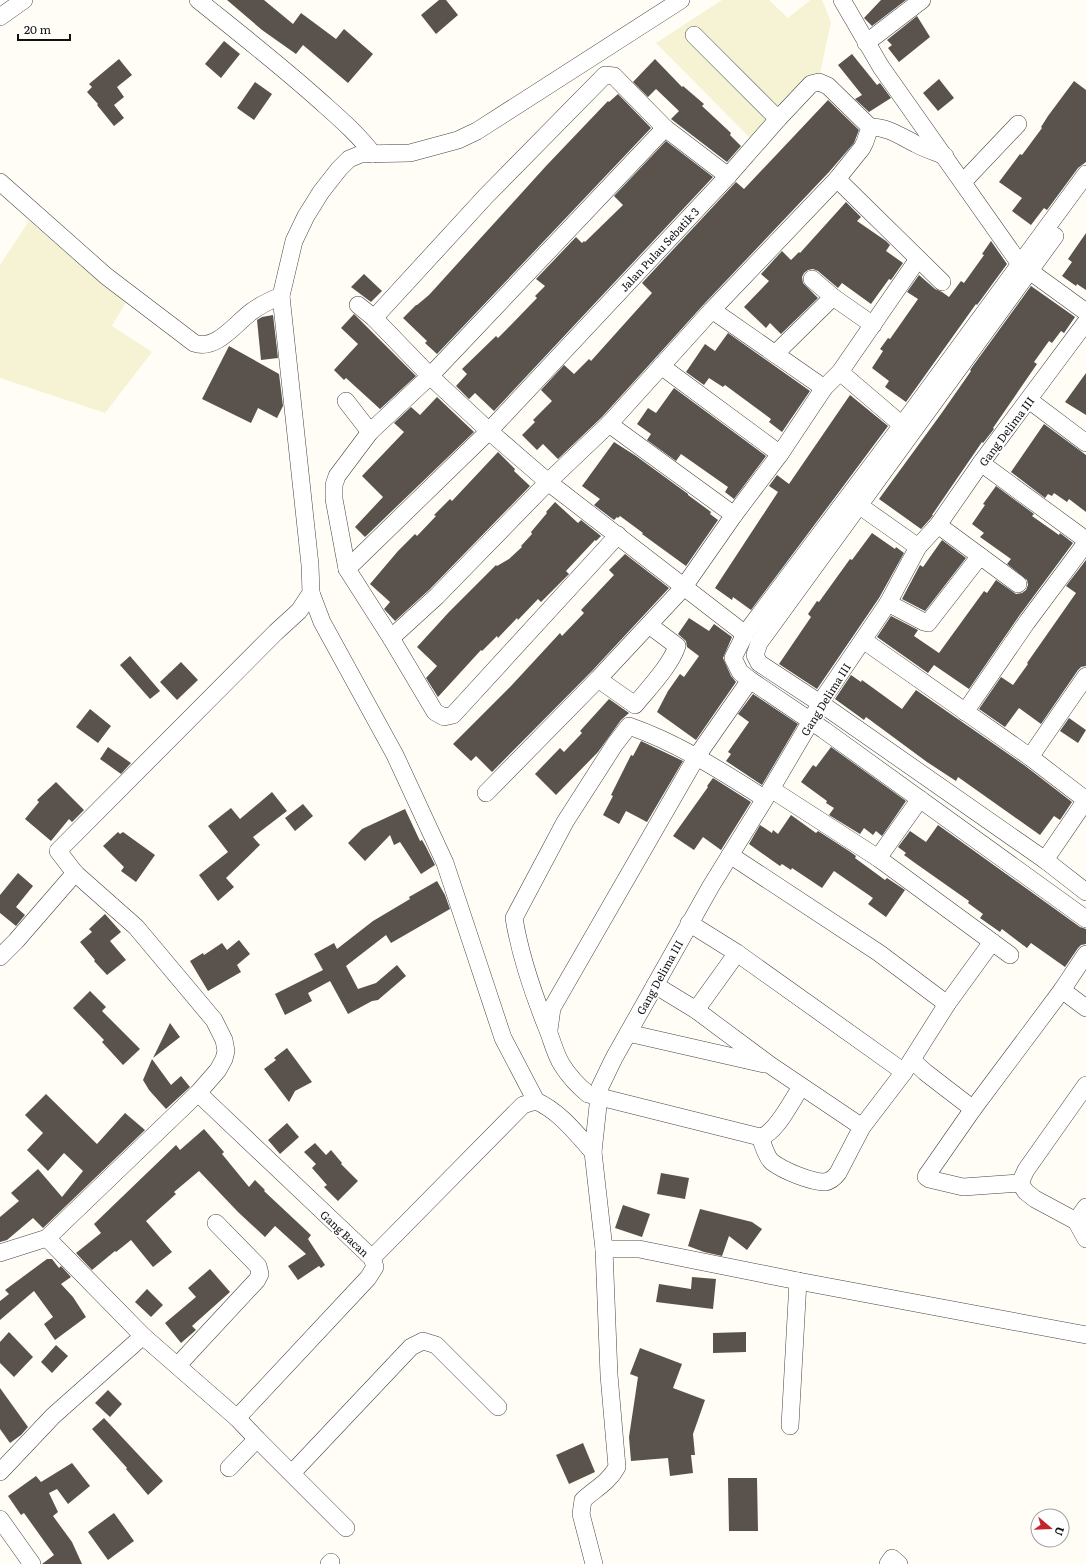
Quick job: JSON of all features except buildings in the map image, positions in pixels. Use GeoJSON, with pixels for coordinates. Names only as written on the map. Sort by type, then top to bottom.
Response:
{"type":"FeatureCollection","features":[{"type":"Feature","properties":{"kind":"street"},"geometry":{"type":"LineString","coordinates":[[0,17],[24,0]]}},
{"type":"Feature","properties":{"kind":"street"},"geometry":{"type":"LineString","coordinates":[[198,0],[299,82],[361,138],[372,154]]}},
{"type":"Feature","properties":{"kind":"street"},"geometry":{"type":"LineString","coordinates":[[593,1152],[570,1126],[546,1106],[536,1101],[503,1038],[445,863],[395,755],[322,622],[311,593],[310,565],[282,296],[294,241],[306,216],[321,192],[349,159],[361,154],[410,153],[458,140],[477,131],[681,0]]}},
{"type":"Feature","properties":{"kind":"street"},"geometry":{"type":"LineString","coordinates":[[842,0],[881,67],[1025,268],[1086,312]]}},
{"type":"Feature","properties":{"kind":"street"},"geometry":{"type":"LineString","coordinates":[[866,43],[922,0]]}},
{"type":"Feature","properties":{"kind":"street"},"geometry":{"type":"LineString","coordinates":[[694,35],[778,119]]}},
{"type":"Feature","properties":{"kind":"street"},"geometry":{"type":"LineString","coordinates":[[374,318],[486,196],[602,77],[608,75],[614,76],[665,128],[728,176]]}},
{"type":"Feature","properties":{"kind":"street","name":"Jalan Pulau Sebatik 3"},"geometry":{"type":"LineString","coordinates":[[346,569],[489,431],[812,84],[822,82],[828,86],[870,127]]}},
{"type":"Feature","properties":{"kind":"street"},"geometry":{"type":"LineString","coordinates":[[963,182],[1018,124]]}},
{"type":"Feature","properties":{"kind":"street"},"geometry":{"type":"LineString","coordinates":[[391,638],[438,596],[548,482],[609,424],[712,310],[837,179],[862,148],[870,127],[893,131],[916,144],[945,156]]}},
{"type":"Feature","properties":{"kind":"street"},"geometry":{"type":"LineString","coordinates":[[618,535],[453,715],[444,717],[435,712],[391,638],[346,569],[334,499],[334,485],[337,476],[344,465],[370,432],[430,376],[665,128]]}},
{"type":"Feature","properties":{"kind":"street"},"geometry":{"type":"LineString","coordinates":[[1086,174],[1025,268],[860,506],[759,643],[755,655],[759,663],[820,703],[1045,860],[1086,892]]}},
{"type":"Feature","properties":{"kind":"street"},"geometry":{"type":"LineString","coordinates":[[837,179],[942,282]]}},
{"type":"Feature","properties":{"kind":"street"},"geometry":{"type":"LineString","coordinates":[[0,182],[106,276],[194,343],[201,345],[208,344],[220,338],[251,312],[282,296]]}},
{"type":"Feature","properties":{"kind":"street"},"geometry":{"type":"LineString","coordinates":[[1086,191],[902,425],[745,634],[733,658],[740,672],[750,680],[811,721],[1086,919]]}},
{"type":"Feature","properties":{"kind":"street"},"geometry":{"type":"LineString","coordinates":[[486,793],[598,679],[684,588],[734,515],[780,454],[824,388],[840,372],[918,259]]}},
{"type":"Feature","properties":{"kind":"street"},"geometry":{"type":"LineString","coordinates":[[812,279],[833,297],[873,325]]}},
{"type":"Feature","properties":{"kind":"street"},"geometry":{"type":"LineString","coordinates":[[775,354],[833,297]]}},
{"type":"Feature","properties":{"kind":"street"},"geometry":{"type":"LineString","coordinates":[[358,304],[374,318],[430,376],[489,431],[548,482],[745,634]]}},
{"type":"Feature","properties":{"kind":"street"},"geometry":{"type":"LineString","coordinates":[[712,310],[824,388]]}},
{"type":"Feature","properties":{"kind":"street","name":"Gang Delima III"},"geometry":{"type":"LineString","coordinates":[[594,1564],[581,1514],[582,1500],[607,1481],[617,1467],[608,1375],[604,1249],[593,1152],[598,1097],[603,1081],[689,922],[811,721],[820,703],[888,603],[918,547],[938,526],[981,463],[1086,322]]}},
{"type":"Feature","properties":{"kind":"street"},"geometry":{"type":"LineString","coordinates":[[661,366],[780,454]]}},
{"type":"Feature","properties":{"kind":"street"},"geometry":{"type":"LineString","coordinates":[[840,372],[902,425]]}},
{"type":"Feature","properties":{"kind":"street"},"geometry":{"type":"LineString","coordinates":[[1029,400],[1086,443]]}},
{"type":"Feature","properties":{"kind":"street"},"geometry":{"type":"LineString","coordinates":[[346,401],[370,432]]}},
{"type":"Feature","properties":{"kind":"street"},"geometry":{"type":"LineString","coordinates":[[609,424],[734,515]]}},
{"type":"Feature","properties":{"kind":"street"},"geometry":{"type":"LineString","coordinates":[[965,712],[1027,622],[1086,542],[981,463]]}},
{"type":"Feature","properties":{"kind":"street"},"geometry":{"type":"LineString","coordinates":[[860,506],[918,547]]}},
{"type":"Feature","properties":{"kind":"street"},"geometry":{"type":"LineString","coordinates":[[938,526],[1018,584]]}},
{"type":"Feature","properties":{"kind":"street"},"geometry":{"type":"LineString","coordinates":[[888,603],[928,623],[980,556]]}},
{"type":"Feature","properties":{"kind":"street"},"geometry":{"type":"LineString","coordinates":[[0,1253],[47,1238],[198,1093],[218,1070],[224,1060],[226,1051],[224,1040],[214,1020],[136,927],[75,873],[58,850],[276,632],[299,612],[311,593]]}},
{"type":"Feature","properties":{"kind":"street"},"geometry":{"type":"LineString","coordinates":[[598,679],[636,705],[675,653],[677,646],[649,625]]}},
{"type":"Feature","properties":{"kind":"street"},"geometry":{"type":"LineString","coordinates":[[863,640],[1030,757],[1086,800],[1045,860]]}},
{"type":"Feature","properties":{"kind":"street"},"geometry":{"type":"LineString","coordinates":[[1030,757],[1086,676]]}},
{"type":"Feature","properties":{"kind":"street"},"geometry":{"type":"LineString","coordinates":[[549,1032],[552,1008],[697,756],[750,680]]}},
{"type":"Feature","properties":{"kind":"street"},"geometry":{"type":"LineString","coordinates":[[801,1087],[774,1128],[765,1136],[760,1137],[588,1094],[578,1086],[562,1064],[534,994],[517,935],[514,918],[525,894],[565,822],[614,744],[629,726],[655,734],[697,756],[767,794],[878,858],[1010,955]]}},
{"type":"Feature","properties":{"kind":"street"},"geometry":{"type":"LineString","coordinates":[[878,858],[920,800]]}},
{"type":"Feature","properties":{"kind":"street"},"geometry":{"type":"LineString","coordinates":[[730,855],[879,953],[947,1004]]}},
{"type":"Feature","properties":{"kind":"street"},"geometry":{"type":"LineString","coordinates":[[0,957],[16,941],[75,873]]}},
{"type":"Feature","properties":{"kind":"street"},"geometry":{"type":"LineString","coordinates":[[689,922],[908,1066],[925,1072],[973,1109]]}},
{"type":"Feature","properties":{"kind":"street"},"geometry":{"type":"LineString","coordinates":[[760,1137],[771,1162],[799,1176],[826,1182],[833,1178],[838,1172],[862,1127],[908,1066],[947,1004],[992,942]]}},
{"type":"Feature","properties":{"kind":"street"},"geometry":{"type":"LineString","coordinates":[[696,1010],[737,953]]}},
{"type":"Feature","properties":{"kind":"street"},"geometry":{"type":"LineString","coordinates":[[1020,1182],[963,1187],[926,1177],[973,1109],[1062,990],[1086,954]]}},
{"type":"Feature","properties":{"kind":"street"},"geometry":{"type":"LineString","coordinates":[[654,985],[696,1010],[801,1087],[862,1127]]}},
{"type":"Feature","properties":{"kind":"street"},"geometry":{"type":"LineString","coordinates":[[1062,990],[1086,1008]]}},
{"type":"Feature","properties":{"kind":"street"},"geometry":{"type":"LineString","coordinates":[[628,1033],[770,1065]]}},
{"type":"Feature","properties":{"kind":"street"},"geometry":{"type":"LineString","coordinates":[[1020,1182],[1026,1170],[1086,1085]]}},
{"type":"Feature","properties":{"kind":"street","name":"Gang Bacan"},"geometry":{"type":"LineString","coordinates":[[198,1093],[372,1258],[375,1267],[373,1272],[237,1418]]}},
{"type":"Feature","properties":{"kind":"street"},"geometry":{"type":"LineString","coordinates":[[372,1258],[523,1105],[536,1101]]}},
{"type":"Feature","properties":{"kind":"street"},"geometry":{"type":"LineString","coordinates":[[1020,1182],[1026,1192],[1035,1199],[1076,1221],[1086,1239]]}},
{"type":"Feature","properties":{"kind":"street"},"geometry":{"type":"LineString","coordinates":[[1076,1221],[1086,1207]]}},
{"type":"Feature","properties":{"kind":"street"},"geometry":{"type":"LineString","coordinates":[[178,1365],[257,1280],[260,1274],[258,1266],[216,1223]]}},
{"type":"Feature","properties":{"kind":"street"},"geometry":{"type":"LineString","coordinates":[[47,1238],[144,1336],[237,1418],[346,1528]]}},
{"type":"Feature","properties":{"kind":"street"},"geometry":{"type":"LineString","coordinates":[[604,1249],[639,1249],[798,1281],[1086,1335]]}},
{"type":"Feature","properties":{"kind":"street"},"geometry":{"type":"LineString","coordinates":[[790,1426],[798,1281]]}},
{"type":"Feature","properties":{"kind":"street"},"geometry":{"type":"LineString","coordinates":[[0,1472],[54,1416],[144,1336]]}},
{"type":"Feature","properties":{"kind":"street"},"geometry":{"type":"LineString","coordinates":[[292,1473],[411,1347],[423,1341],[436,1345],[498,1407]]}},
{"type":"Feature","properties":{"kind":"street"},"geometry":{"type":"LineString","coordinates":[[229,1468],[257,1439]]}},
{"type":"Feature","properties":{"kind":"street"},"geometry":{"type":"LineString","coordinates":[[0,1519],[32,1564]]}},
{"type":"Feature","properties":{"kind":"street"},"geometry":{"type":"LineString","coordinates":[[888,1564],[892,1558],[899,1564]]}},
{"type":"Feature","properties":{"kind":"shaded area"},"geometry":{"type":"Polygon","coordinates":[[[722,0],[769,0],[788,18],[810,0],[822,0],[831,22],[818,83],[757,145],[656,43],[722,0]]]}},
{"type":"Feature","properties":{"kind":"shaded area"},"geometry":{"type":"Polygon","coordinates":[[[29,221],[126,302],[112,326],[152,352],[105,413],[0,378],[0,265],[29,221]]]}}]}
